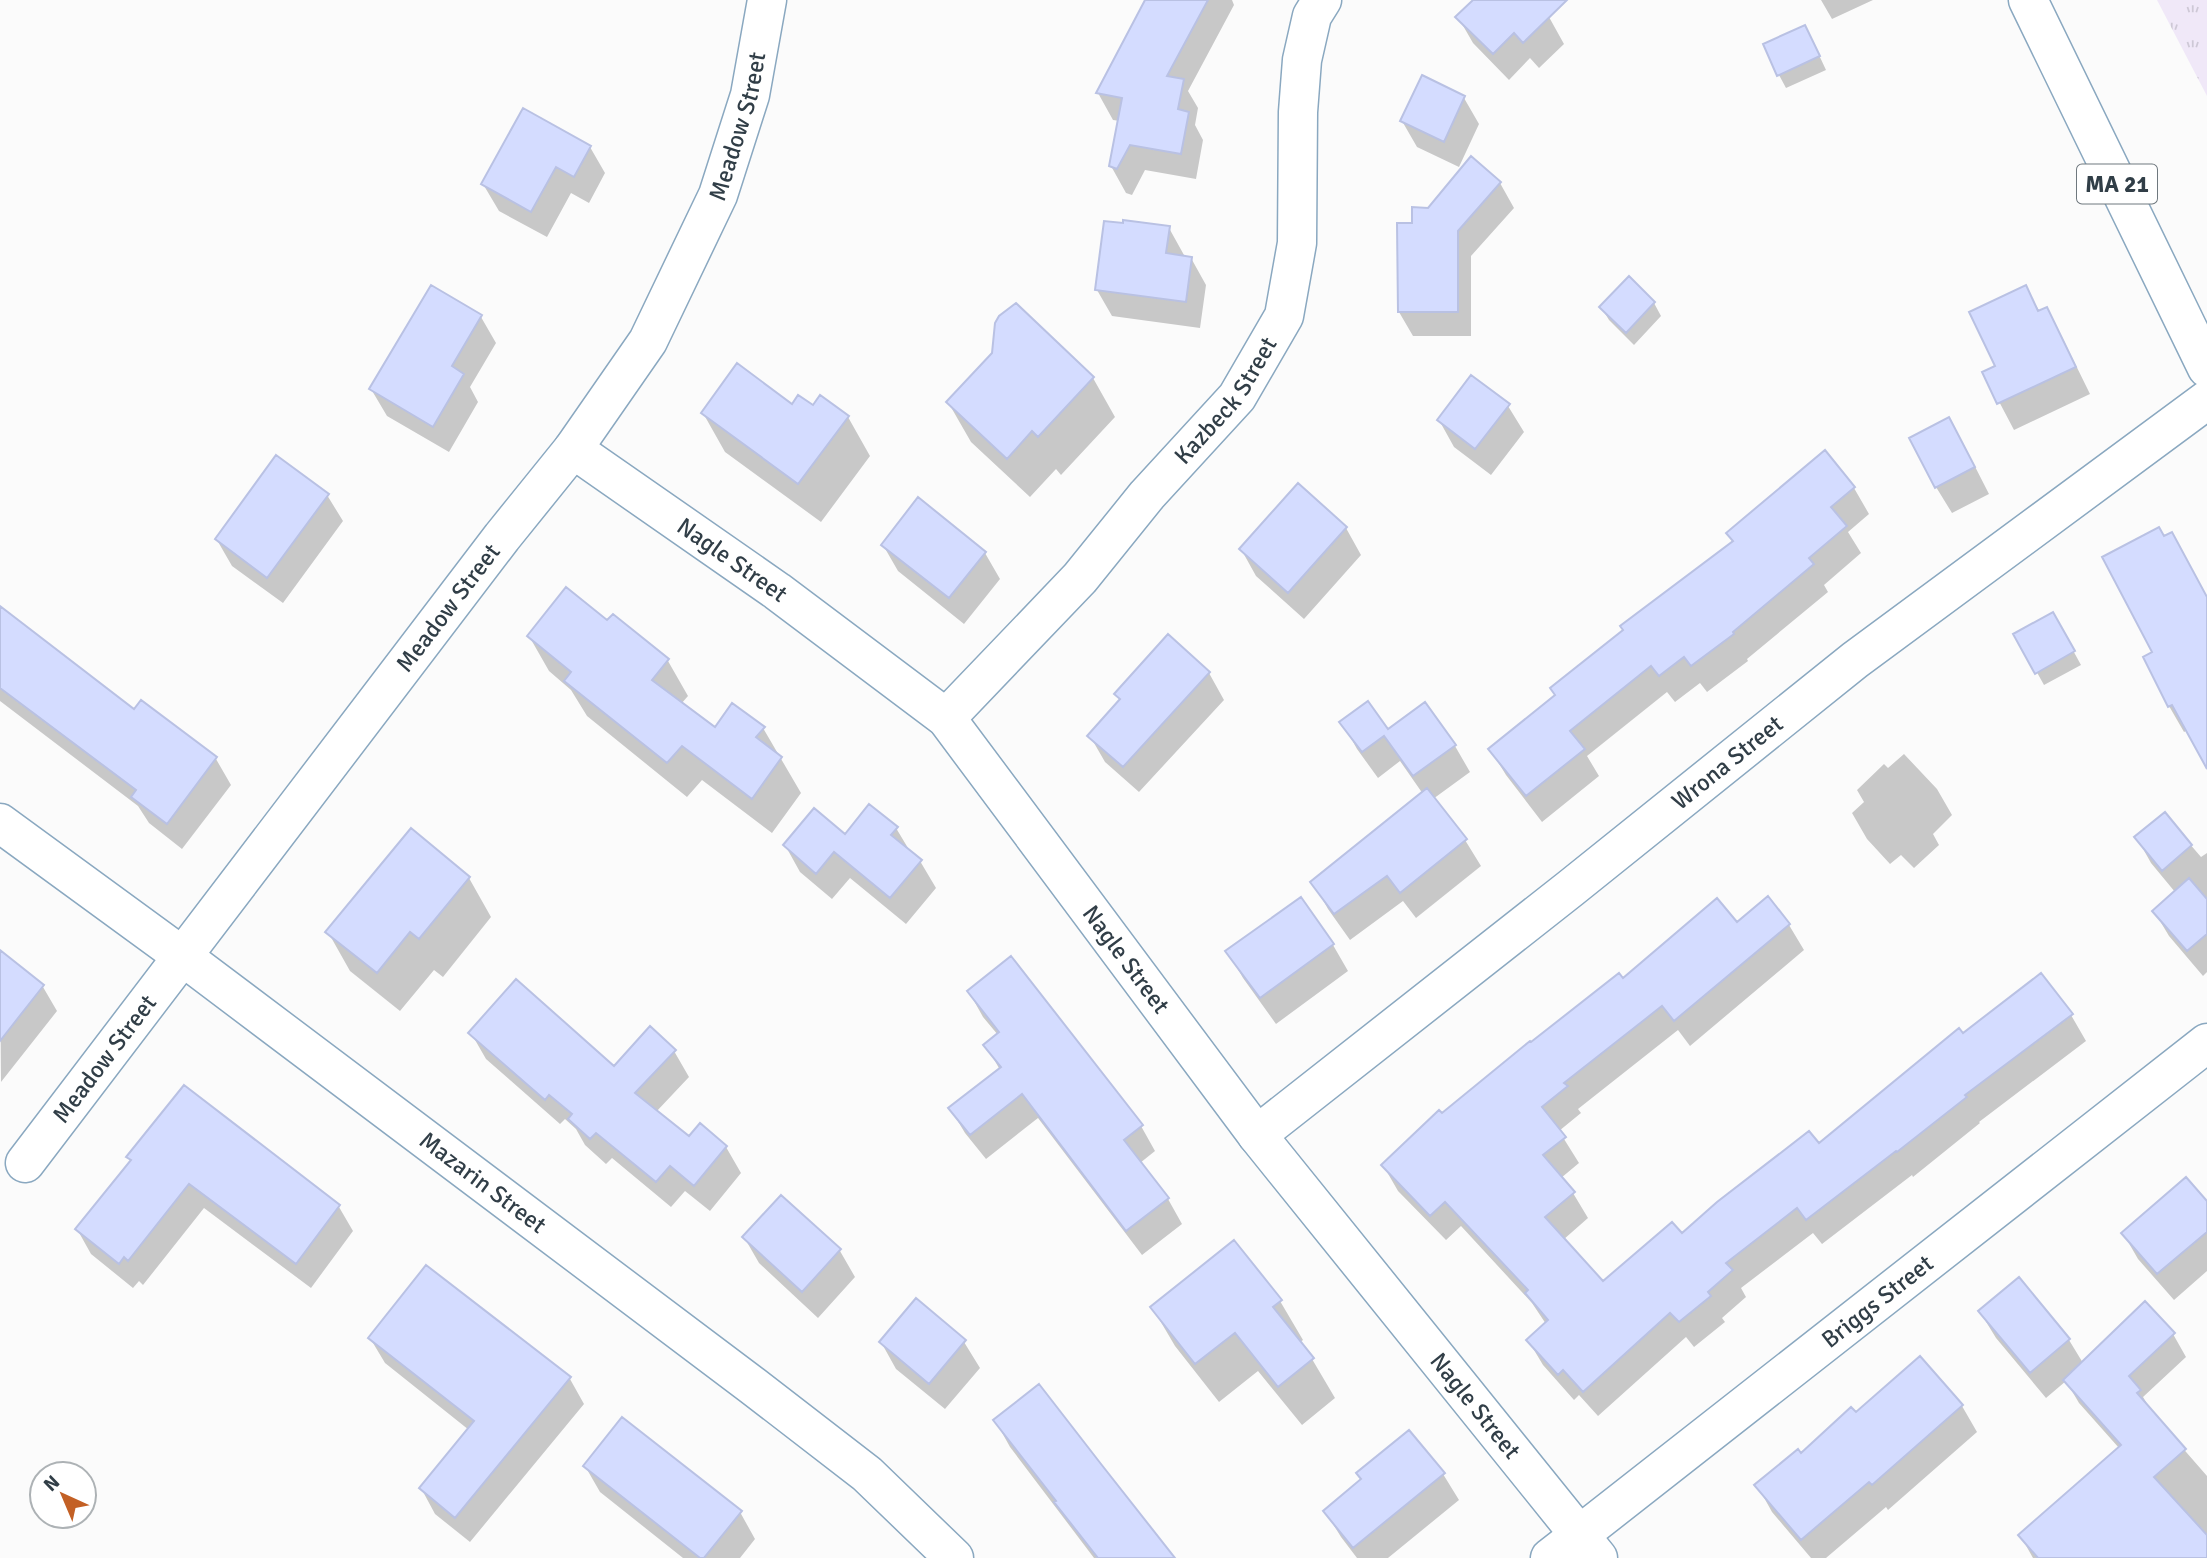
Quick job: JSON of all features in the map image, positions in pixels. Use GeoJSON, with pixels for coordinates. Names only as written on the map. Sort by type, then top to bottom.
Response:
{"type":"FeatureCollection","features":[{"type":"Feature","properties":{"kind":"street","name":"Meadow Street"},"geometry":{"type":"LineString","coordinates":[[25,1163],[502,537],[573,449],[648,341],[718,195],[750,95],[767,0]]}},
{"type":"Feature","properties":{"kind":"street","name":"Kazbeck Street"},"geometry":{"type":"LineString","coordinates":[[946,718],[1080,578],[1147,495],[1237,397],[1284,316],[1297,243],[1297,124],[1302,60],[1312,16],[1322,0]]}},
{"type":"Feature","properties":{"kind":"street","name":"MA 21"},"geometry":{"type":"LineString","coordinates":[[2028,0],[2207,368]]}},
{"type":"Feature","properties":{"kind":"street","name":"Wrona Street"},"geometry":{"type":"LineString","coordinates":[[1257,1135],[1855,660],[2207,400]]}},
{"type":"Feature","properties":{"kind":"street","name":"Nagle Street"},"geometry":{"type":"LineString","coordinates":[[573,449],[777,591],[946,718],[1257,1135],[1589,1546]]}},
{"type":"Feature","properties":{"kind":"street","name":"Mazarin Street"},"geometry":{"type":"LineString","coordinates":[[0,823],[182,956],[867,1474],[954,1558]]}},
{"type":"Feature","properties":{"kind":"street","name":"Briggs Street"},"geometry":{"type":"LineString","coordinates":[[1550,1558],[1589,1546],[2207,1043]]}},
{"type":"Feature","properties":{"kind":"green space"},"geometry":{"type":"Polygon","coordinates":[[[2157,0],[2207,0],[2207,96],[2157,0]]]}},
{"type":"Feature","properties":{"kind":"building"},"geometry":{"type":"Polygon","coordinates":[[[1145,0],[1208,0],[1167,76],[1184,79],[1178,109],[1189,112],[1181,154],[1130,145],[1117,169],[1109,166],[1122,98],[1096,93],[1145,0]]]}},
{"type":"Feature","properties":{"kind":"building"},"geometry":{"type":"Polygon","coordinates":[[[1473,0],[1567,0],[1523,43],[1514,33],[1493,54],[1455,17],[1473,0]]]}},
{"type":"Feature","properties":{"kind":"building"},"geometry":{"type":"Polygon","coordinates":[[[1805,25],[1820,56],[1777,76],[1763,44],[1805,25]]]}},
{"type":"Feature","properties":{"kind":"building"},"geometry":{"type":"Polygon","coordinates":[[[1422,75],[1465,96],[1444,142],[1400,121],[1422,75]]]}},
{"type":"Feature","properties":{"kind":"building"},"geometry":{"type":"Polygon","coordinates":[[[523,108],[591,146],[574,177],[556,167],[531,212],[481,184],[523,108]]]}},
{"type":"Feature","properties":{"kind":"building"},"geometry":{"type":"Polygon","coordinates":[[[1471,156],[1501,182],[1458,231],[1458,312],[1398,312],[1397,223],[1412,223],[1412,207],[1428,208],[1471,156]]]}},
{"type":"Feature","properties":{"kind":"building"},"geometry":{"type":"Polygon","coordinates":[[[1123,220],[1170,226],[1166,253],[1192,257],[1186,302],[1095,290],[1104,221],[1123,223],[1123,220]]]}},
{"type":"Feature","properties":{"kind":"building"},"geometry":{"type":"Polygon","coordinates":[[[1629,276],[1655,302],[1626,333],[1599,307],[1629,276]]]}},
{"type":"Feature","properties":{"kind":"building"},"geometry":{"type":"Polygon","coordinates":[[[431,285],[482,315],[452,366],[464,374],[433,427],[369,389],[431,285]]]}},
{"type":"Feature","properties":{"kind":"building"},"geometry":{"type":"Polygon","coordinates":[[[2026,285],[2038,311],[2047,307],[2076,367],[1997,404],[1982,372],[1995,366],[1969,312],[2026,285]]]}},
{"type":"Feature","properties":{"kind":"building"},"geometry":{"type":"Polygon","coordinates":[[[1016,303],[1094,377],[1038,437],[1032,431],[1007,459],[946,402],[992,353],[995,323],[999,316],[1016,303]]]}},
{"type":"Feature","properties":{"kind":"building"},"geometry":{"type":"Polygon","coordinates":[[[737,363],[792,404],[798,395],[813,405],[820,395],[849,416],[798,484],[701,413],[737,363]]]}},
{"type":"Feature","properties":{"kind":"building"},"geometry":{"type":"Polygon","coordinates":[[[1471,375],[1510,404],[1475,449],[1437,420],[1471,375]]]}},
{"type":"Feature","properties":{"kind":"building"},"geometry":{"type":"Polygon","coordinates":[[[1949,417],[1975,467],[1935,488],[1909,438],[1949,417]]]}},
{"type":"Feature","properties":{"kind":"building"},"geometry":{"type":"Polygon","coordinates":[[[1825,450],[1855,487],[1831,507],[1847,526],[1809,558],[1814,564],[1733,632],[1734,634],[1691,666],[1684,657],[1659,676],[1651,666],[1570,731],[1585,749],[1526,796],[1488,749],[1555,695],[1550,688],[1623,630],[1620,626],[1733,541],[1726,533],[1825,450]]]}},
{"type":"Feature","properties":{"kind":"building"},"geometry":{"type":"Polygon","coordinates":[[[276,455],[329,494],[267,578],[215,539],[276,455]]]}},
{"type":"Feature","properties":{"kind":"building"},"geometry":{"type":"Polygon","coordinates":[[[1298,483],[1347,527],[1288,593],[1239,549],[1298,483]]]}},
{"type":"Feature","properties":{"kind":"building"},"geometry":{"type":"Polygon","coordinates":[[[918,497],[986,552],[949,598],[881,545],[918,497]]]}},
{"type":"Feature","properties":{"kind":"building"},"geometry":{"type":"Polygon","coordinates":[[[2159,527],[2164,536],[2172,532],[2207,597],[2207,769],[2172,705],[2168,707],[2143,657],[2152,652],[2102,557],[2159,527]]]}},
{"type":"Feature","properties":{"kind":"building"},"geometry":{"type":"Polygon","coordinates":[[[566,587],[607,620],[613,614],[669,659],[652,680],[715,727],[732,703],[765,727],[756,737],[782,757],[752,799],[682,746],[667,763],[564,681],[571,672],[527,636],[566,587]]]}},
{"type":"Feature","properties":{"kind":"building"},"geometry":{"type":"Polygon","coordinates":[[[0,606],[134,709],[141,700],[217,757],[167,824],[131,797],[136,790],[0,688],[0,606]]]}},
{"type":"Feature","properties":{"kind":"building"},"geometry":{"type":"Polygon","coordinates":[[[2053,612],[2075,651],[2035,674],[2013,634],[2053,612]]]}},
{"type":"Feature","properties":{"kind":"building"},"geometry":{"type":"Polygon","coordinates":[[[1168,634],[1210,672],[1123,767],[1087,736],[1120,699],[1114,694],[1168,634]]]}},
{"type":"Feature","properties":{"kind":"building"},"geometry":{"type":"Polygon","coordinates":[[[1368,701],[1388,729],[1425,702],[1456,745],[1413,776],[1384,736],[1362,752],[1339,722],[1368,701]]]}},
{"type":"Feature","properties":{"kind":"building"},"geometry":{"type":"Polygon","coordinates":[[[1427,788],[1467,839],[1400,893],[1387,876],[1334,914],[1310,882],[1427,788]]]}},
{"type":"Feature","properties":{"kind":"building"},"geometry":{"type":"Polygon","coordinates":[[[869,804],[898,827],[891,835],[922,860],[890,898],[834,852],[816,874],[783,845],[814,808],[845,834],[869,804]]]}},
{"type":"Feature","properties":{"kind":"building"},"geometry":{"type":"Polygon","coordinates":[[[2165,812],[2192,845],[2162,871],[2134,837],[2165,812]]]}},
{"type":"Feature","properties":{"kind":"building"},"geometry":{"type":"Polygon","coordinates":[[[411,828],[470,877],[419,939],[410,932],[377,973],[325,932],[411,828]]]}},
{"type":"Feature","properties":{"kind":"building"},"geometry":{"type":"Polygon","coordinates":[[[2189,878],[2207,899],[2207,934],[2187,951],[2152,911],[2189,878]]]}},
{"type":"Feature","properties":{"kind":"building"},"geometry":{"type":"Polygon","coordinates":[[[1768,896],[1790,924],[1674,1021],[1662,1006],[1564,1083],[1568,1086],[1542,1107],[1566,1137],[1543,1155],[1575,1192],[1545,1217],[1603,1281],[1672,1222],[1682,1233],[1717,1202],[1809,1131],[1819,1143],[1959,1028],[1963,1033],[2041,973],[2073,1014],[1806,1220],[1797,1208],[1726,1263],[1733,1270],[1708,1292],[1711,1296],[1679,1322],[1670,1313],[1583,1392],[1563,1370],[1558,1375],[1526,1340],[1548,1320],[1525,1293],[1528,1290],[1445,1202],[1430,1216],[1381,1165],[1439,1110],[1442,1113],[1619,973],[1623,978],[1717,898],[1737,922],[1768,896]]]}},
{"type":"Feature","properties":{"kind":"building"},"geometry":{"type":"Polygon","coordinates":[[[1301,897],[1334,944],[1260,998],[1225,951],[1301,897]]]}},
{"type":"Feature","properties":{"kind":"building"},"geometry":{"type":"Polygon","coordinates":[[[0,950],[44,985],[0,1041],[0,950]]]}},
{"type":"Feature","properties":{"kind":"building"},"geometry":{"type":"Polygon","coordinates":[[[1011,956],[1143,1125],[1124,1140],[1169,1198],[1126,1231],[1022,1094],[970,1135],[948,1108],[1001,1067],[983,1045],[999,1032],[967,991],[1011,956]]]}},
{"type":"Feature","properties":{"kind":"building"},"geometry":{"type":"Polygon","coordinates":[[[516,979],[614,1066],[650,1026],[676,1050],[635,1093],[689,1136],[700,1123],[727,1146],[694,1186],[670,1166],[656,1182],[596,1133],[590,1139],[568,1119],[572,1114],[549,1095],[545,1100],[468,1033],[516,979]]]}},
{"type":"Feature","properties":{"kind":"building"},"geometry":{"type":"Polygon","coordinates":[[[184,1085],[340,1205],[296,1264],[189,1184],[128,1261],[124,1257],[119,1264],[75,1229],[131,1160],[126,1157],[184,1085]]]}},
{"type":"Feature","properties":{"kind":"building"},"geometry":{"type":"Polygon","coordinates":[[[2186,1177],[2207,1201],[2207,1232],[2157,1274],[2121,1233],[2186,1177]]]}},
{"type":"Feature","properties":{"kind":"building"},"geometry":{"type":"Polygon","coordinates":[[[781,1195],[841,1249],[802,1292],[742,1237],[781,1195]]]}},
{"type":"Feature","properties":{"kind":"building"},"geometry":{"type":"Polygon","coordinates":[[[1234,1240],[1282,1300],[1273,1307],[1314,1358],[1278,1387],[1235,1333],[1195,1364],[1150,1307],[1234,1240]]]}},
{"type":"Feature","properties":{"kind":"building"},"geometry":{"type":"Polygon","coordinates":[[[426,1265],[571,1377],[455,1518],[419,1488],[474,1421],[368,1338],[426,1265]]]}},
{"type":"Feature","properties":{"kind":"building"},"geometry":{"type":"Polygon","coordinates":[[[2019,1277],[2070,1339],[2030,1373],[1978,1311],[2019,1277]]]}},
{"type":"Feature","properties":{"kind":"building"},"geometry":{"type":"Polygon","coordinates":[[[916,1298],[966,1340],[929,1384],[879,1342],[916,1298]]]}},
{"type":"Feature","properties":{"kind":"building"},"geometry":{"type":"Polygon","coordinates":[[[2145,1301],[2175,1333],[2129,1376],[2141,1390],[2137,1393],[2186,1449],[2154,1477],[2207,1535],[2207,1558],[2038,1558],[2018,1535],[2121,1445],[2063,1380],[2145,1301]]]}},
{"type":"Feature","properties":{"kind":"building"},"geometry":{"type":"Polygon","coordinates":[[[1920,1356],[1963,1405],[1872,1485],[1869,1482],[1801,1540],[1754,1485],[1798,1449],[1801,1453],[1851,1407],[1856,1412],[1920,1356]]]}},
{"type":"Feature","properties":{"kind":"building"},"geometry":{"type":"Polygon","coordinates":[[[1039,1384],[1175,1558],[1098,1558],[1054,1502],[1056,1501],[993,1420],[1039,1384]]]}},
{"type":"Feature","properties":{"kind":"building"},"geometry":{"type":"Polygon","coordinates":[[[622,1417],[742,1511],[704,1558],[700,1558],[583,1466],[622,1417]]]}},
{"type":"Feature","properties":{"kind":"building"},"geometry":{"type":"Polygon","coordinates":[[[1409,1430],[1445,1473],[1353,1548],[1323,1511],[1361,1479],[1356,1473],[1409,1430]]]}}]}
